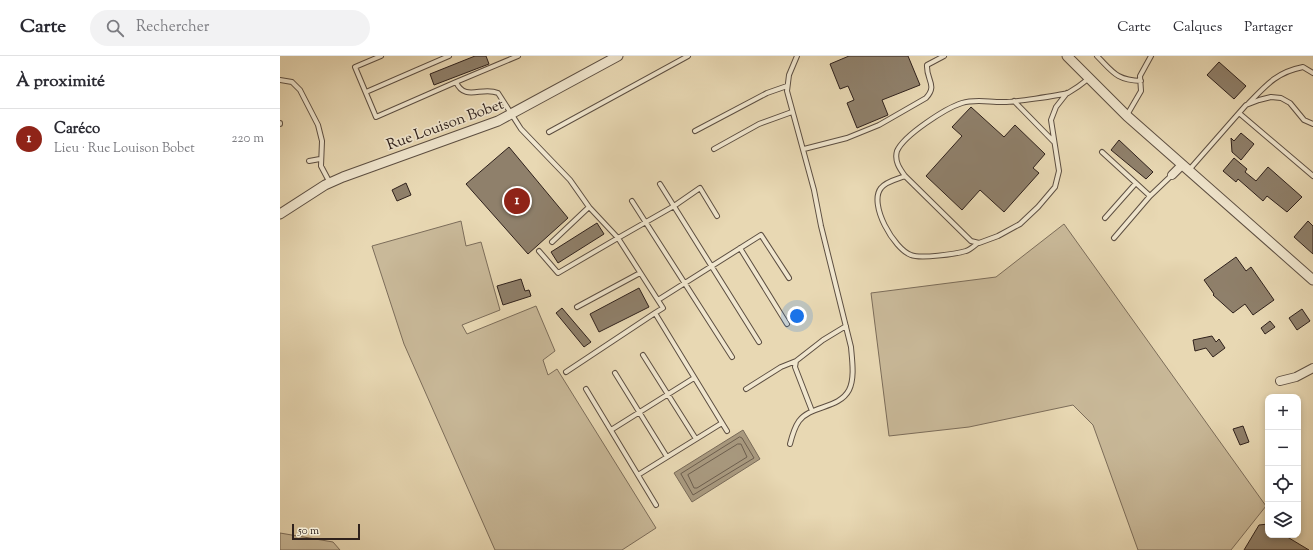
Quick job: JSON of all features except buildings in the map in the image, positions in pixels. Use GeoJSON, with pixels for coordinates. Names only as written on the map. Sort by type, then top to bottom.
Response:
{"type":"FeatureCollection","features":[{"type":"Feature","properties":{"kind":"street","name":"Rue Louison Bobet"},"geometry":{"type":"LineString","coordinates":[[280,214],[330,183],[373,165],[476,130],[512,115],[618,56]]}},
{"type":"Feature","properties":{"kind":"street"},"geometry":{"type":"LineString","coordinates":[[1066,56],[1127,116],[1313,280]]}},
{"type":"Feature","properties":{"kind":"street"},"geometry":{"type":"LineString","coordinates":[[1172,175],[1185,168]]}},
{"type":"Feature","properties":{"kind":"street"},"geometry":{"type":"LineString","coordinates":[[1280,381],[1296,377],[1313,368]]}},
{"type":"Feature","properties":{"kind":"lane"},"geometry":{"type":"LineString","coordinates":[[380,56],[355,67],[376,117],[518,56]]}},
{"type":"Feature","properties":{"kind":"lane"},"geometry":{"type":"LineString","coordinates":[[366,92],[449,56]]}},
{"type":"Feature","properties":{"kind":"lane"},"geometry":{"type":"LineString","coordinates":[[549,132],[688,56]]}},
{"type":"Feature","properties":{"kind":"lane"},"geometry":{"type":"LineString","coordinates":[[790,444],[794,429],[800,420],[812,411],[843,398],[849,389],[852,380],[851,347],[820,226],[814,190],[804,149],[787,91],[789,75],[797,56]]}},
{"type":"Feature","properties":{"kind":"lane"},"geometry":{"type":"LineString","coordinates":[[804,149],[847,138],[879,125],[926,98],[931,92],[932,87],[927,71],[928,66],[944,56]]}},
{"type":"Feature","properties":{"kind":"lane"},"geometry":{"type":"LineString","coordinates":[[1097,56],[1118,77],[1126,80],[1141,80]]}},
{"type":"Feature","properties":{"kind":"lane"},"geometry":{"type":"LineString","coordinates":[[1127,116],[1141,91],[1140,76],[1151,56]]}},
{"type":"Feature","properties":{"kind":"lane"},"geometry":{"type":"LineString","coordinates":[[1185,168],[1273,78],[1282,73],[1303,67],[1313,73]]}},
{"type":"Feature","properties":{"kind":"lane"},"geometry":{"type":"LineString","coordinates":[[906,176],[888,183],[881,188],[878,200],[881,215],[891,238],[902,250],[911,256],[966,251],[979,243],[998,236],[1020,224],[1038,207],[1054,187],[1059,171],[1051,120],[1056,107],[1067,93],[1088,79]]}},
{"type":"Feature","properties":{"kind":"lane"},"geometry":{"type":"LineString","coordinates":[[280,80],[292,82],[300,90],[318,125],[322,141],[320,159],[323,172],[330,183]]}},
{"type":"Feature","properties":{"kind":"lane"},"geometry":{"type":"LineString","coordinates":[[456,82],[459,89],[466,93],[493,91],[498,93],[521,129],[570,180],[589,207],[618,238],[663,308],[566,372]]}},
{"type":"Feature","properties":{"kind":"lane"},"geometry":{"type":"LineString","coordinates":[[695,131],[767,93],[787,86]]}},
{"type":"Feature","properties":{"kind":"lane"},"geometry":{"type":"LineString","coordinates":[[979,243],[971,241],[898,167],[896,159],[897,152],[902,143],[943,112],[963,103],[984,100],[1003,102],[1014,101],[1067,93]]}},
{"type":"Feature","properties":{"kind":"lane"},"geometry":{"type":"LineString","coordinates":[[1246,105],[1272,97],[1282,98],[1290,103],[1304,120],[1313,124]]}},
{"type":"Feature","properties":{"kind":"lane"},"geometry":{"type":"LineString","coordinates":[[1014,101],[1054,142]]}},
{"type":"Feature","properties":{"kind":"lane"},"geometry":{"type":"LineString","coordinates":[[714,149],[759,124],[792,112]]}},
{"type":"Feature","properties":{"kind":"lane"},"geometry":{"type":"LineString","coordinates":[[1239,113],[1313,176]]}},
{"type":"Feature","properties":{"kind":"lane"},"geometry":{"type":"LineString","coordinates":[[1102,152],[1150,196]]}},
{"type":"Feature","properties":{"kind":"lane"},"geometry":{"type":"LineString","coordinates":[[309,161],[320,159]]}},
{"type":"Feature","properties":{"kind":"lane"},"geometry":{"type":"LineString","coordinates":[[1114,238],[1150,196],[1172,175]]}},
{"type":"Feature","properties":{"kind":"lane"},"geometry":{"type":"LineString","coordinates":[[1105,218],[1136,183]]}},
{"type":"Feature","properties":{"kind":"lane"},"geometry":{"type":"LineString","coordinates":[[660,184],[758,342]]}},
{"type":"Feature","properties":{"kind":"lane"},"geometry":{"type":"LineString","coordinates":[[539,251],[558,273],[674,206],[700,188],[717,216]]}},
{"type":"Feature","properties":{"kind":"lane"},"geometry":{"type":"LineString","coordinates":[[632,201],[732,357]]}},
{"type":"Feature","properties":{"kind":"lane"},"geometry":{"type":"LineString","coordinates":[[552,242],[589,207]]}},
{"type":"Feature","properties":{"kind":"lane"},"geometry":{"type":"LineString","coordinates":[[658,300],[761,235],[789,278]]}},
{"type":"Feature","properties":{"kind":"lane"},"geometry":{"type":"LineString","coordinates":[[740,248],[787,324]]}},
{"type":"Feature","properties":{"kind":"lane"},"geometry":{"type":"LineString","coordinates":[[577,307],[640,272]]}},
{"type":"Feature","properties":{"kind":"lane"},"geometry":{"type":"LineString","coordinates":[[655,314],[727,431]]}},
{"type":"Feature","properties":{"kind":"lane"},"geometry":{"type":"LineString","coordinates":[[746,389],[781,367],[796,361],[823,340],[846,326]]}},
{"type":"Feature","properties":{"kind":"lane"},"geometry":{"type":"LineString","coordinates":[[643,355],[696,439]]}},
{"type":"Feature","properties":{"kind":"lane"},"geometry":{"type":"LineString","coordinates":[[796,361],[795,367],[812,411]]}},
{"type":"Feature","properties":{"kind":"lane"},"geometry":{"type":"LineString","coordinates":[[615,373],[667,457]]}},
{"type":"Feature","properties":{"kind":"lane"},"geometry":{"type":"LineString","coordinates":[[610,430],[694,378]]}},
{"type":"Feature","properties":{"kind":"lane"},"geometry":{"type":"LineString","coordinates":[[586,389],[656,505]]}},
{"type":"Feature","properties":{"kind":"lane"},"geometry":{"type":"LineString","coordinates":[[638,474],[722,423]]}},
{"type":"Feature","properties":{"kind":"shaded area"},"geometry":{"type":"Polygon","coordinates":[[[461,221],[466,246],[481,242],[500,310],[462,325],[467,334],[536,306],[555,351],[543,360],[548,375],[557,369],[656,528],[622,550],[495,550],[404,344],[372,246],[461,221]]]}},
{"type":"Feature","properties":{"kind":"shaded area"},"geometry":{"type":"Polygon","coordinates":[[[1064,224],[1265,505],[1265,507],[1231,550],[1138,550],[1093,425],[1073,405],[969,427],[889,436],[871,293],[996,277],[1064,224]]]}},
{"type":"Feature","properties":{"kind":"shaded area"},"geometry":{"type":"Polygon","coordinates":[[[280,533],[333,542],[340,550],[280,550],[280,533]]]}},
{"type":"Feature","properties":{"kind":"water"},"geometry":{"type":"Polygon","coordinates":[[[743,430],[760,459],[692,502],[674,473],[743,430]]]}},
{"type":"Feature","properties":{"kind":"place","name":"Caréco"},"geometry":{"type":"Point","coordinates":[517,201]}}]}
